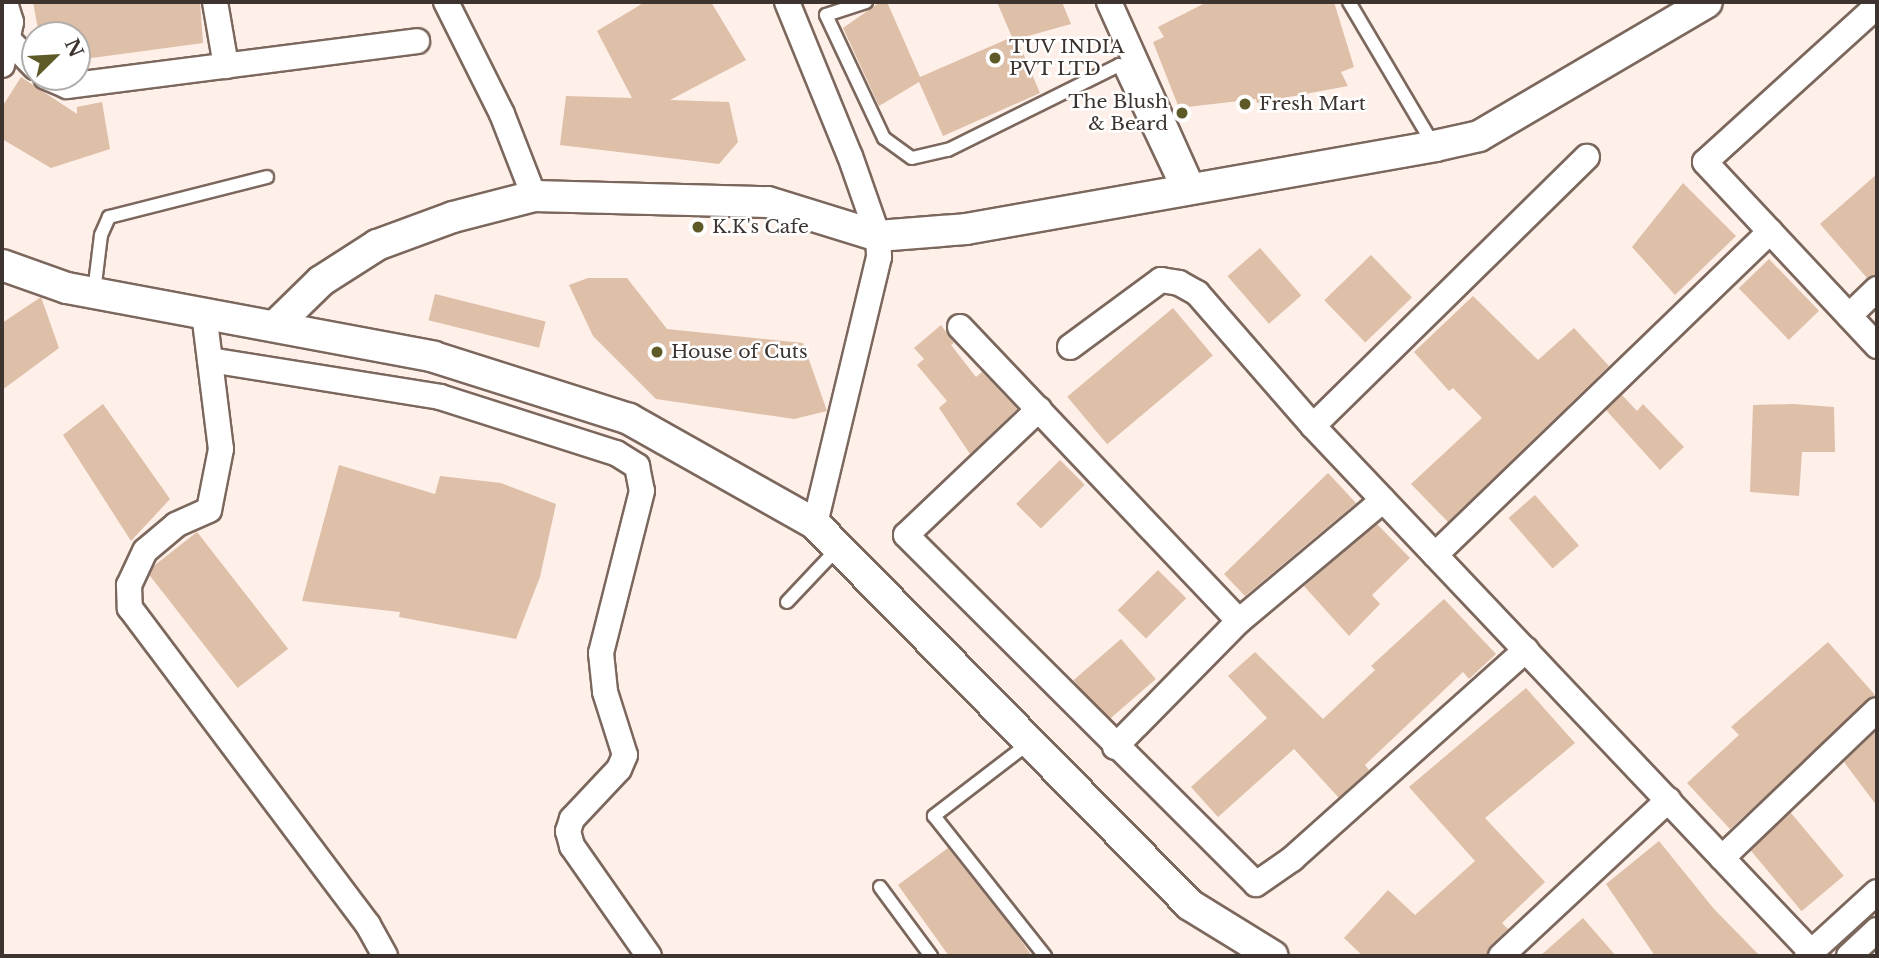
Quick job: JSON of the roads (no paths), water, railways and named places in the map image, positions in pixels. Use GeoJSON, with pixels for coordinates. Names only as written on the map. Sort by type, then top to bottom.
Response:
{"type":"FeatureCollection","features":[{"type":"Feature","properties":{"kind":"street"},"geometry":{"type":"LineString","coordinates":[[215,2],[226,66]]}},
{"type":"Feature","properties":{"kind":"street"},"geometry":{"type":"LineString","coordinates":[[446,2],[502,114],[534,196]]}},
{"type":"Feature","properties":{"kind":"street"},"geometry":{"type":"LineString","coordinates":[[787,2],[878,236],[879,257],[815,524]]}},
{"type":"Feature","properties":{"kind":"street"},"geometry":{"type":"LineString","coordinates":[[1109,2],[1187,192]]}},
{"type":"Feature","properties":{"kind":"street"},"geometry":{"type":"LineString","coordinates":[[275,326],[321,281],[377,244],[453,217],[534,196],[768,202],[878,236],[967,229],[1435,146],[1479,136],[1674,15],[1707,2]]}},
{"type":"Feature","properties":{"kind":"street"},"geometry":{"type":"LineString","coordinates":[[6,3],[11,22],[3,47],[21,58]]}},
{"type":"Feature","properties":{"kind":"street"},"geometry":{"type":"LineString","coordinates":[[1877,5],[1705,162],[1877,346]]}},
{"type":"Feature","properties":{"kind":"street"},"geometry":{"type":"LineString","coordinates":[[91,83],[417,41]]}},
{"type":"Feature","properties":{"kind":"street"},"geometry":{"type":"LineString","coordinates":[[1313,426],[1587,157]]}},
{"type":"Feature","properties":{"kind":"street"},"geometry":{"type":"LineString","coordinates":[[1435,555],[1770,231]]}},
{"type":"Feature","properties":{"kind":"street"},"geometry":{"type":"LineString","coordinates":[[2,265],[94,293],[433,358],[629,419],[815,524],[1190,905],[1273,956]]}},
{"type":"Feature","properties":{"kind":"street"},"geometry":{"type":"LineString","coordinates":[[1070,347],[1161,280],[1179,283],[1197,293],[1313,426],[1668,800],[1811,955],[1877,892]]}},
{"type":"Feature","properties":{"kind":"street"},"geometry":{"type":"LineString","coordinates":[[1849,316],[1877,289]]}},
{"type":"Feature","properties":{"kind":"street"},"geometry":{"type":"LineString","coordinates":[[204,313],[221,449],[209,510],[176,525],[145,551],[129,585],[130,608],[368,925],[385,956]]}},
{"type":"Feature","properties":{"kind":"street"},"geometry":{"type":"LineString","coordinates":[[960,327],[1239,621]]}},
{"type":"Feature","properties":{"kind":"street"},"geometry":{"type":"LineString","coordinates":[[210,360],[440,397],[616,453],[637,466],[642,491],[601,653],[607,700],[625,755],[619,769],[572,819],[568,831],[572,846],[649,956]]}},
{"type":"Feature","properties":{"kind":"street"},"geometry":{"type":"LineString","coordinates":[[1039,409],[906,535],[1115,747],[1256,884],[1292,859],[1525,650]]}},
{"type":"Feature","properties":{"kind":"street"},"geometry":{"type":"LineString","coordinates":[[1115,747],[1239,621],[1383,500]]}},
{"type":"Feature","properties":{"kind":"street"},"geometry":{"type":"LineString","coordinates":[[1722,858],[1877,710]]}},
{"type":"Feature","properties":{"kind":"street"},"geometry":{"type":"LineString","coordinates":[[1501,956],[1668,800]]}},
{"type":"Feature","properties":{"kind":"street"},"geometry":{"type":"LineString","coordinates":[[1849,956],[1877,930]]}},
{"type":"Feature","properties":{"kind":"lane"},"geometry":{"type":"LineString","coordinates":[[866,2],[826,15],[884,138],[912,158],[947,150],[1119,65],[1187,192]]}},
{"type":"Feature","properties":{"kind":"lane"},"geometry":{"type":"LineString","coordinates":[[1349,2],[1435,146]]}},
{"type":"Feature","properties":{"kind":"lane"},"geometry":{"type":"LineString","coordinates":[[94,293],[102,234],[110,217],[267,177]]}},
{"type":"Feature","properties":{"kind":"lane"},"geometry":{"type":"LineString","coordinates":[[787,602],[838,547]]}},
{"type":"Feature","properties":{"kind":"lane"},"geometry":{"type":"LineString","coordinates":[[1029,743],[934,816],[1045,956]]}},
{"type":"Feature","properties":{"kind":"lane"},"geometry":{"type":"LineString","coordinates":[[880,887],[931,956]]}},
{"type":"Feature","properties":{"kind":"place","name":"TUV INDIA PVT LTD"},"geometry":{"type":"Point","coordinates":[995,58]}},
{"type":"Feature","properties":{"kind":"place","name":"Fresh Mart"},"geometry":{"type":"Point","coordinates":[1245,104]}},
{"type":"Feature","properties":{"kind":"place","name":"The Blush & Beard"},"geometry":{"type":"Point","coordinates":[1182,113]}},
{"type":"Feature","properties":{"kind":"place","name":"K.K's Cafe"},"geometry":{"type":"Point","coordinates":[698,227]}},
{"type":"Feature","properties":{"kind":"place","name":"House of Cuts"},"geometry":{"type":"Point","coordinates":[657,352]}}]}
